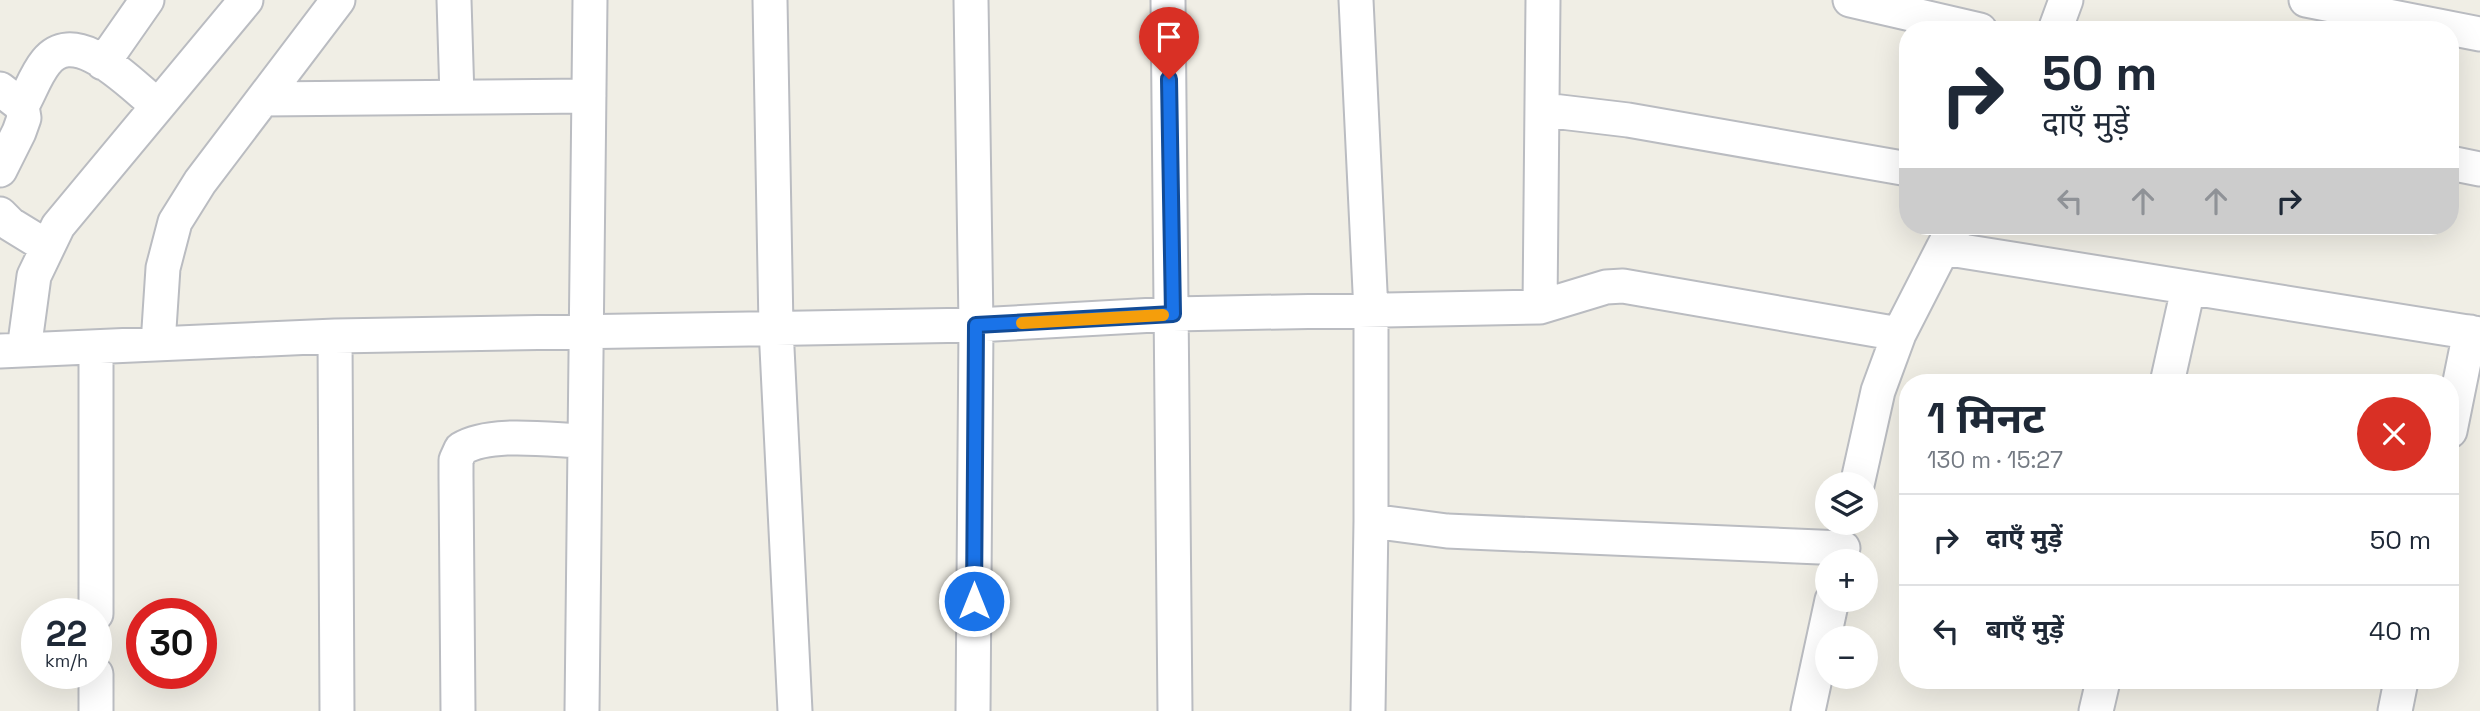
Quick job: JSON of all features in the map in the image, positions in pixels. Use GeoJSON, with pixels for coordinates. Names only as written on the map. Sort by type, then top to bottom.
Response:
{"type":"FeatureCollection","features":[{"type":"Feature","properties":{"kind":"street"},"geometry":{"type":"LineString","coordinates":[[103,63],[146,0]]}},
{"type":"Feature","properties":{"kind":"street"},"geometry":{"type":"LineString","coordinates":[[246,0],[64,217],[46,246],[34,276],[12,350],[335,336],[976,325],[1173,314],[1540,307],[1623,286],[1899,334]]}},
{"type":"Feature","properties":{"kind":"street"},"geometry":{"type":"LineString","coordinates":[[158,344],[163,268],[175,222],[200,182],[338,0]]}},
{"type":"Feature","properties":{"kind":"street"},"geometry":{"type":"LineString","coordinates":[[454,0],[457,97]]}},
{"type":"Feature","properties":{"kind":"street"},"geometry":{"type":"LineString","coordinates":[[582,711],[590,0]]}},
{"type":"Feature","properties":{"kind":"street"},"geometry":{"type":"LineString","coordinates":[[770,0],[776,328],[795,711]]}},
{"type":"Feature","properties":{"kind":"street"},"geometry":{"type":"LineString","coordinates":[[971,0],[976,325],[973,711]]}},
{"type":"Feature","properties":{"kind":"street"},"geometry":{"type":"LineString","coordinates":[[1168,0],[1175,711]]}},
{"type":"Feature","properties":{"kind":"street"},"geometry":{"type":"LineString","coordinates":[[1356,0],[1371,312],[1368,711]]}},
{"type":"Feature","properties":{"kind":"street"},"geometry":{"type":"LineString","coordinates":[[1540,307],[1544,0]]}},
{"type":"Feature","properties":{"kind":"street"},"geometry":{"type":"LineString","coordinates":[[1850,0],[1941,21]]}},
{"type":"Feature","properties":{"kind":"street"},"geometry":{"type":"LineString","coordinates":[[2058,21],[2066,0]]}},
{"type":"Feature","properties":{"kind":"street"},"geometry":{"type":"LineString","coordinates":[[2306,0],[2420,17]]}},
{"type":"Feature","properties":{"kind":"street"},"geometry":{"type":"LineString","coordinates":[[2459,28],[2480,34]]}},
{"type":"Feature","properties":{"kind":"street"},"geometry":{"type":"LineString","coordinates":[[0,170],[24,118],[11,97],[56,53],[70,48],[81,49],[157,105]]}},
{"type":"Feature","properties":{"kind":"street"},"geometry":{"type":"LineString","coordinates":[[263,99],[589,96]]}},
{"type":"Feature","properties":{"kind":"street"},"geometry":{"type":"LineString","coordinates":[[1544,110],[1628,120],[1899,167]]}},
{"type":"Feature","properties":{"kind":"street"},"geometry":{"type":"LineString","coordinates":[[2459,165],[2480,169]]}},
{"type":"Feature","properties":{"kind":"street"},"geometry":{"type":"LineString","coordinates":[[0,214],[10,224],[46,246]]}},
{"type":"Feature","properties":{"kind":"street"},"geometry":{"type":"LineString","coordinates":[[1860,472],[1878,391],[1899,334],[1949,237],[2188,289],[2475,333],[2459,396]]}},
{"type":"Feature","properties":{"kind":"street"},"geometry":{"type":"LineString","coordinates":[[2169,374],[2188,289]]}},
{"type":"Feature","properties":{"kind":"street"},"geometry":{"type":"LineString","coordinates":[[335,336],[337,711]]}},
{"type":"Feature","properties":{"kind":"street"},"geometry":{"type":"LineString","coordinates":[[96,348],[96,598]]}},
{"type":"Feature","properties":{"kind":"street"},"geometry":{"type":"LineString","coordinates":[[457,711],[456,460],[461,449],[470,443],[498,440],[584,441]]}},
{"type":"Feature","properties":{"kind":"street"},"geometry":{"type":"LineString","coordinates":[[1371,522],[1447,531],[1844,544]]}},
{"type":"Feature","properties":{"kind":"street"},"geometry":{"type":"LineString","coordinates":[[1808,711],[1829,612]]}},
{"type":"Feature","properties":{"kind":"street"},"geometry":{"type":"LineString","coordinates":[[96,689],[96,711]]}},
{"type":"Feature","properties":{"kind":"street"},"geometry":{"type":"LineString","coordinates":[[2096,711],[2101,689]]}},
{"type":"Feature","properties":{"kind":"street"},"geometry":{"type":"LineString","coordinates":[[2395,711],[2399,689]]}},
{"type":"Feature","properties":{"kind":"slow traffic"},"geometry":{"type":"LineString","coordinates":[[1022,323],[1163,315]]}},
{"type":"Feature","properties":{"kind":"route"},"geometry":{"type":"LineString","coordinates":[[974,601],[976,325],[1173,314],[1169,79]]}}]}
